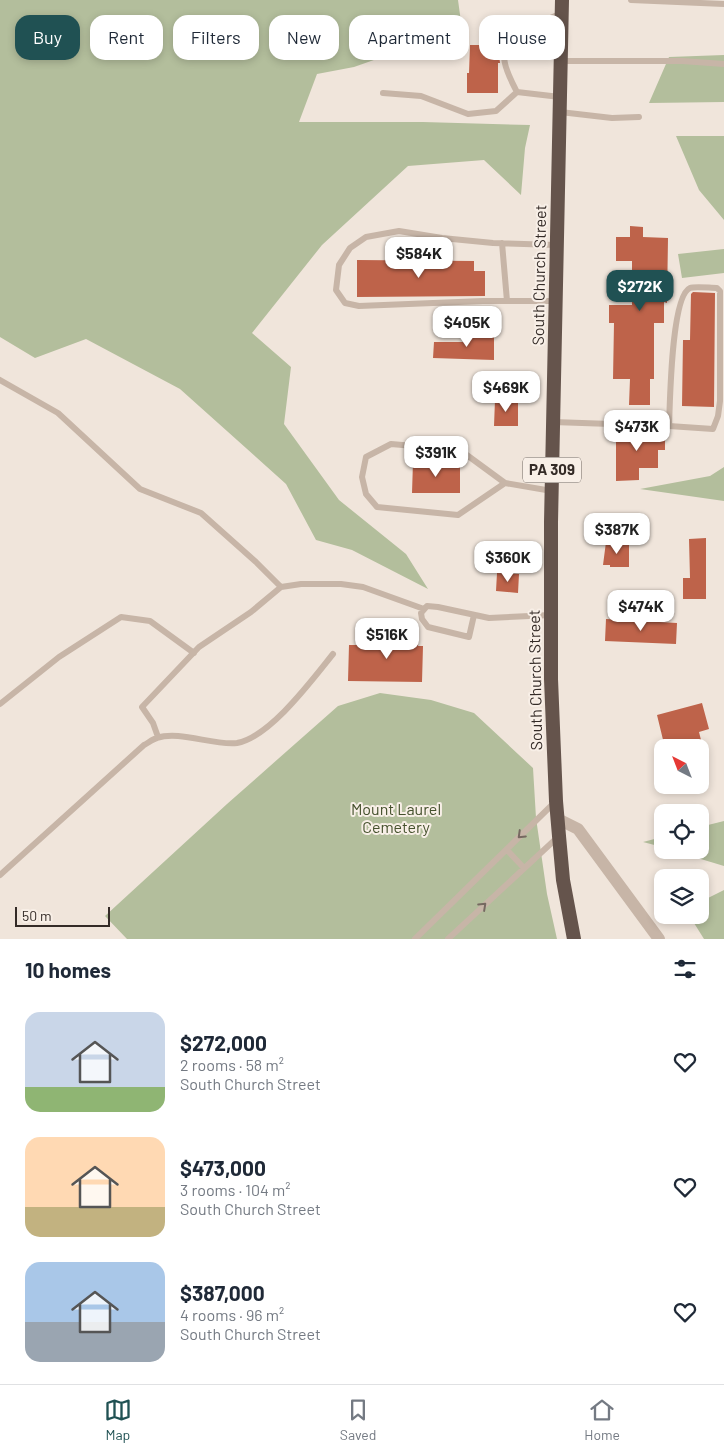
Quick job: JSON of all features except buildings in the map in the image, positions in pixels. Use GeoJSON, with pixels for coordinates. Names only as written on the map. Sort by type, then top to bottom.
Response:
{"type":"FeatureCollection","features":[{"type":"Feature","properties":{"kind":"highway","name":"South Church Street"},"geometry":{"type":"LineString","coordinates":[[562,7],[553,422],[551,679],[559,836],[563,880],[574,939]]}},
{"type":"Feature","properties":{"kind":"street"},"geometry":{"type":"LineString","coordinates":[[558,819],[578,828],[659,939]]}},
{"type":"Feature","properties":{"kind":"lane"},"geometry":{"type":"LineString","coordinates":[[631,0],[724,4]]}},
{"type":"Feature","properties":{"kind":"lane"},"geometry":{"type":"LineString","coordinates":[[517,92],[506,72],[504,56],[507,41],[513,34],[562,7]]}},
{"type":"Feature","properties":{"kind":"lane"},"geometry":{"type":"LineString","coordinates":[[561,61],[724,64]]}},
{"type":"Feature","properties":{"kind":"lane"},"geometry":{"type":"LineString","coordinates":[[383,93],[421,96],[468,114],[496,111],[517,92],[560,97]]}},
{"type":"Feature","properties":{"kind":"lane"},"geometry":{"type":"LineString","coordinates":[[560,112],[612,118],[639,117]]}},
{"type":"Feature","properties":{"kind":"lane"},"geometry":{"type":"LineString","coordinates":[[556,302],[508,301],[359,306],[345,303],[336,290],[339,265],[350,248],[366,237],[399,231],[442,238],[557,246]]}},
{"type":"Feature","properties":{"kind":"lane"},"geometry":{"type":"LineString","coordinates":[[502,243],[508,301]]}},
{"type":"Feature","properties":{"kind":"lane"},"geometry":{"type":"LineString","coordinates":[[553,422],[713,428],[718,416],[720,402],[720,291],[717,288],[690,287],[681,299],[674,332],[669,426]]}},
{"type":"Feature","properties":{"kind":"lane"},"geometry":{"type":"LineString","coordinates":[[0,380],[58,413],[140,489],[200,512],[281,587]]}},
{"type":"Feature","properties":{"kind":"lane"},"geometry":{"type":"LineString","coordinates":[[505,483],[458,514],[377,507],[366,494],[362,477],[366,457],[392,444],[460,450],[505,483],[552,492]]}},
{"type":"Feature","properties":{"kind":"lane"},"geometry":{"type":"LineString","coordinates":[[158,737],[153,723],[142,708],[194,653],[251,612],[281,587],[301,584],[341,584],[363,587],[424,609]]}},
{"type":"Feature","properties":{"kind":"lane"},"geometry":{"type":"LineString","coordinates":[[474,615],[469,637],[428,627],[422,619],[422,614],[427,606],[438,607],[489,618],[551,616]]}},
{"type":"Feature","properties":{"kind":"lane"},"geometry":{"type":"LineString","coordinates":[[0,704],[59,657],[121,617],[150,621],[194,653]]}},
{"type":"Feature","properties":{"kind":"lane"},"geometry":{"type":"LineString","coordinates":[[0,875],[144,745],[158,737],[173,736],[236,743],[250,739],[262,732],[282,714],[333,654]]}},
{"type":"Feature","properties":{"kind":"lane"},"geometry":{"type":"LineString","coordinates":[[415,939],[556,801]]}},
{"type":"Feature","properties":{"kind":"lane"},"geometry":{"type":"LineString","coordinates":[[448,939],[559,836]]}},
{"type":"Feature","properties":{"kind":"lane"},"geometry":{"type":"LineString","coordinates":[[506,850],[524,868]]}},
{"type":"Feature","properties":{"kind":"green space"},"geometry":{"type":"Polygon","coordinates":[[[0,0],[458,0],[460,15],[349,15],[349,60],[374,60],[354,67],[317,74],[299,122],[423,122],[530,125],[525,148],[521,195],[484,160],[408,166],[322,245],[252,333],[291,367],[284,424],[339,500],[406,554],[428,589],[352,550],[316,540],[286,484],[180,389],[86,339],[35,358],[0,337],[0,0]]]}},
{"type":"Feature","properties":{"kind":"green space"},"geometry":{"type":"Polygon","coordinates":[[[724,55],[724,102],[649,103],[669,57],[724,55]]]}},
{"type":"Feature","properties":{"kind":"green space"},"geometry":{"type":"Polygon","coordinates":[[[676,136],[724,136],[724,220],[699,190],[676,136]]]}},
{"type":"Feature","properties":{"kind":"green space"},"geometry":{"type":"Polygon","coordinates":[[[724,249],[724,273],[682,278],[678,254],[724,249]]]}},
{"type":"Feature","properties":{"kind":"green space"},"geometry":{"type":"Polygon","coordinates":[[[724,467],[724,501],[640,489],[710,476],[724,467]]]}},
{"type":"Feature","properties":{"kind":"green space","name":"Mount Laurel Cemetery"},"geometry":{"type":"Polygon","coordinates":[[[380,693],[431,700],[474,713],[533,768],[536,818],[547,894],[557,939],[127,939],[105,916],[227,804],[338,706],[380,693]]]}},
{"type":"Feature","properties":{"kind":"green space"},"geometry":{"type":"Polygon","coordinates":[[[724,821],[724,866],[701,859],[709,859],[709,825],[724,821]]]}},
{"type":"Feature","properties":{"kind":"green space"},"geometry":{"type":"Polygon","coordinates":[[[654,839],[654,845],[643,842],[654,839]]]}},
{"type":"Feature","properties":{"kind":"green space"},"geometry":{"type":"Polygon","coordinates":[[[724,890],[724,939],[704,939],[695,924],[709,924],[709,898],[724,890]]]}}]}
